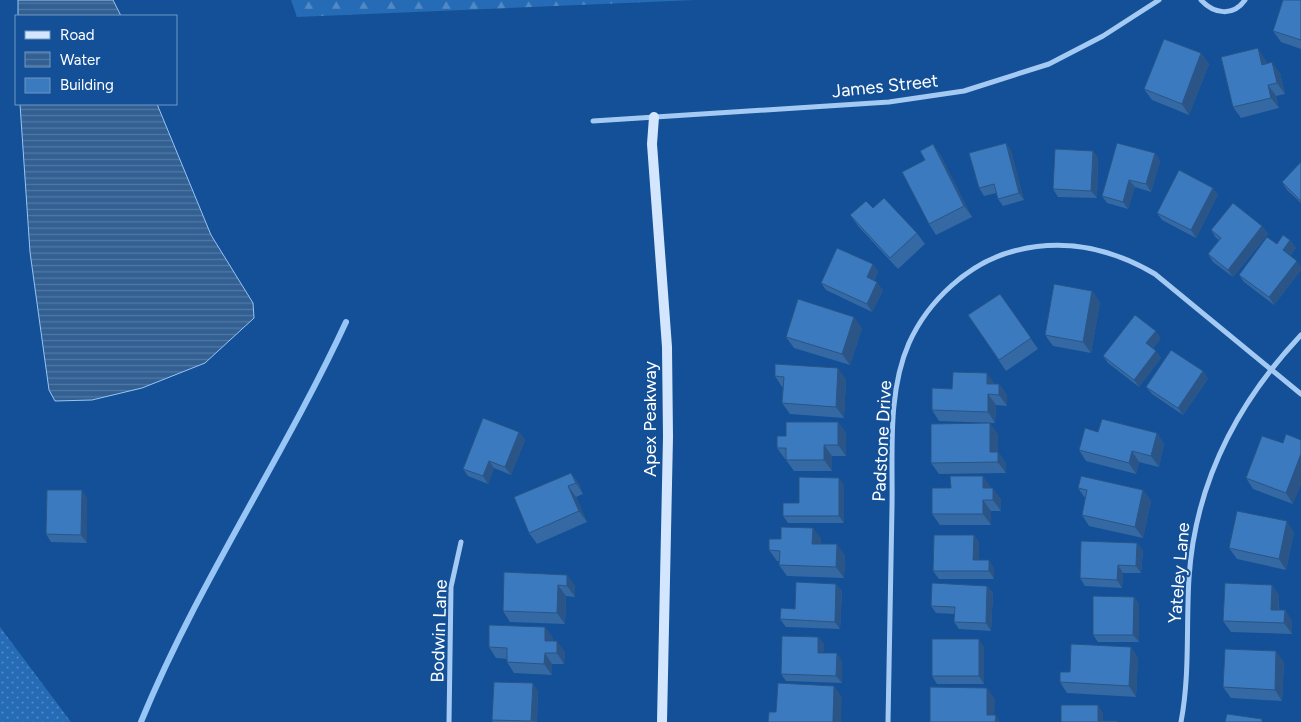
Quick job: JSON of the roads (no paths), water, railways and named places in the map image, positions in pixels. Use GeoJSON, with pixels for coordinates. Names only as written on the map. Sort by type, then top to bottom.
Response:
{"type":"FeatureCollection","features":[{"type":"Feature","properties":{"kind":"main road","name":"Apex Peakway"},"geometry":{"type":"LineString","coordinates":[[654,118],[652,144],[667,347],[668,437],[662,722]]}},
{"type":"Feature","properties":{"kind":"street","name":"James Street"},"geometry":{"type":"LineString","coordinates":[[593,121],[889,102],[964,90],[1048,64],[1104,36],[1159,0]]}},
{"type":"Feature","properties":{"kind":"street"},"geometry":{"type":"LineString","coordinates":[[1201,0],[1217,12],[1238,8],[1245,0]]}},
{"type":"Feature","properties":{"kind":"street","name":"Padstone Drive"},"geometry":{"type":"LineString","coordinates":[[888,722],[893,452],[897,384],[909,344],[920,323],[932,305],[949,288],[983,264],[1006,253],[1045,247],[1090,247],[1133,261],[1155,274],[1301,394]]}},
{"type":"Feature","properties":{"kind":"street","name":"Yateley Lane"},"geometry":{"type":"LineString","coordinates":[[1181,722],[1186,684],[1188,579],[1191,547],[1198,514],[1216,459],[1241,411],[1271,370],[1301,335]]}},
{"type":"Feature","properties":{"kind":"street","name":"Bodwin Lane"},"geometry":{"type":"LineString","coordinates":[[449,722],[451,587],[461,542]]}},
{"type":"Feature","properties":{"kind":"water"},"geometry":{"type":"Polygon","coordinates":[[[18,0],[113,0],[120,15],[18,15],[18,0]]]}},
{"type":"Feature","properties":{"kind":"water"},"geometry":{"type":"Polygon","coordinates":[[[20,105],[157,105],[211,235],[253,303],[254,318],[205,363],[142,388],[92,400],[55,401],[49,390],[30,252],[20,105]]]}},
{"type":"Feature","properties":{"kind":"waterway"},"geometry":{"type":"LineString","coordinates":[[141,722],[188,620],[321,373],[346,322]]}}]}
